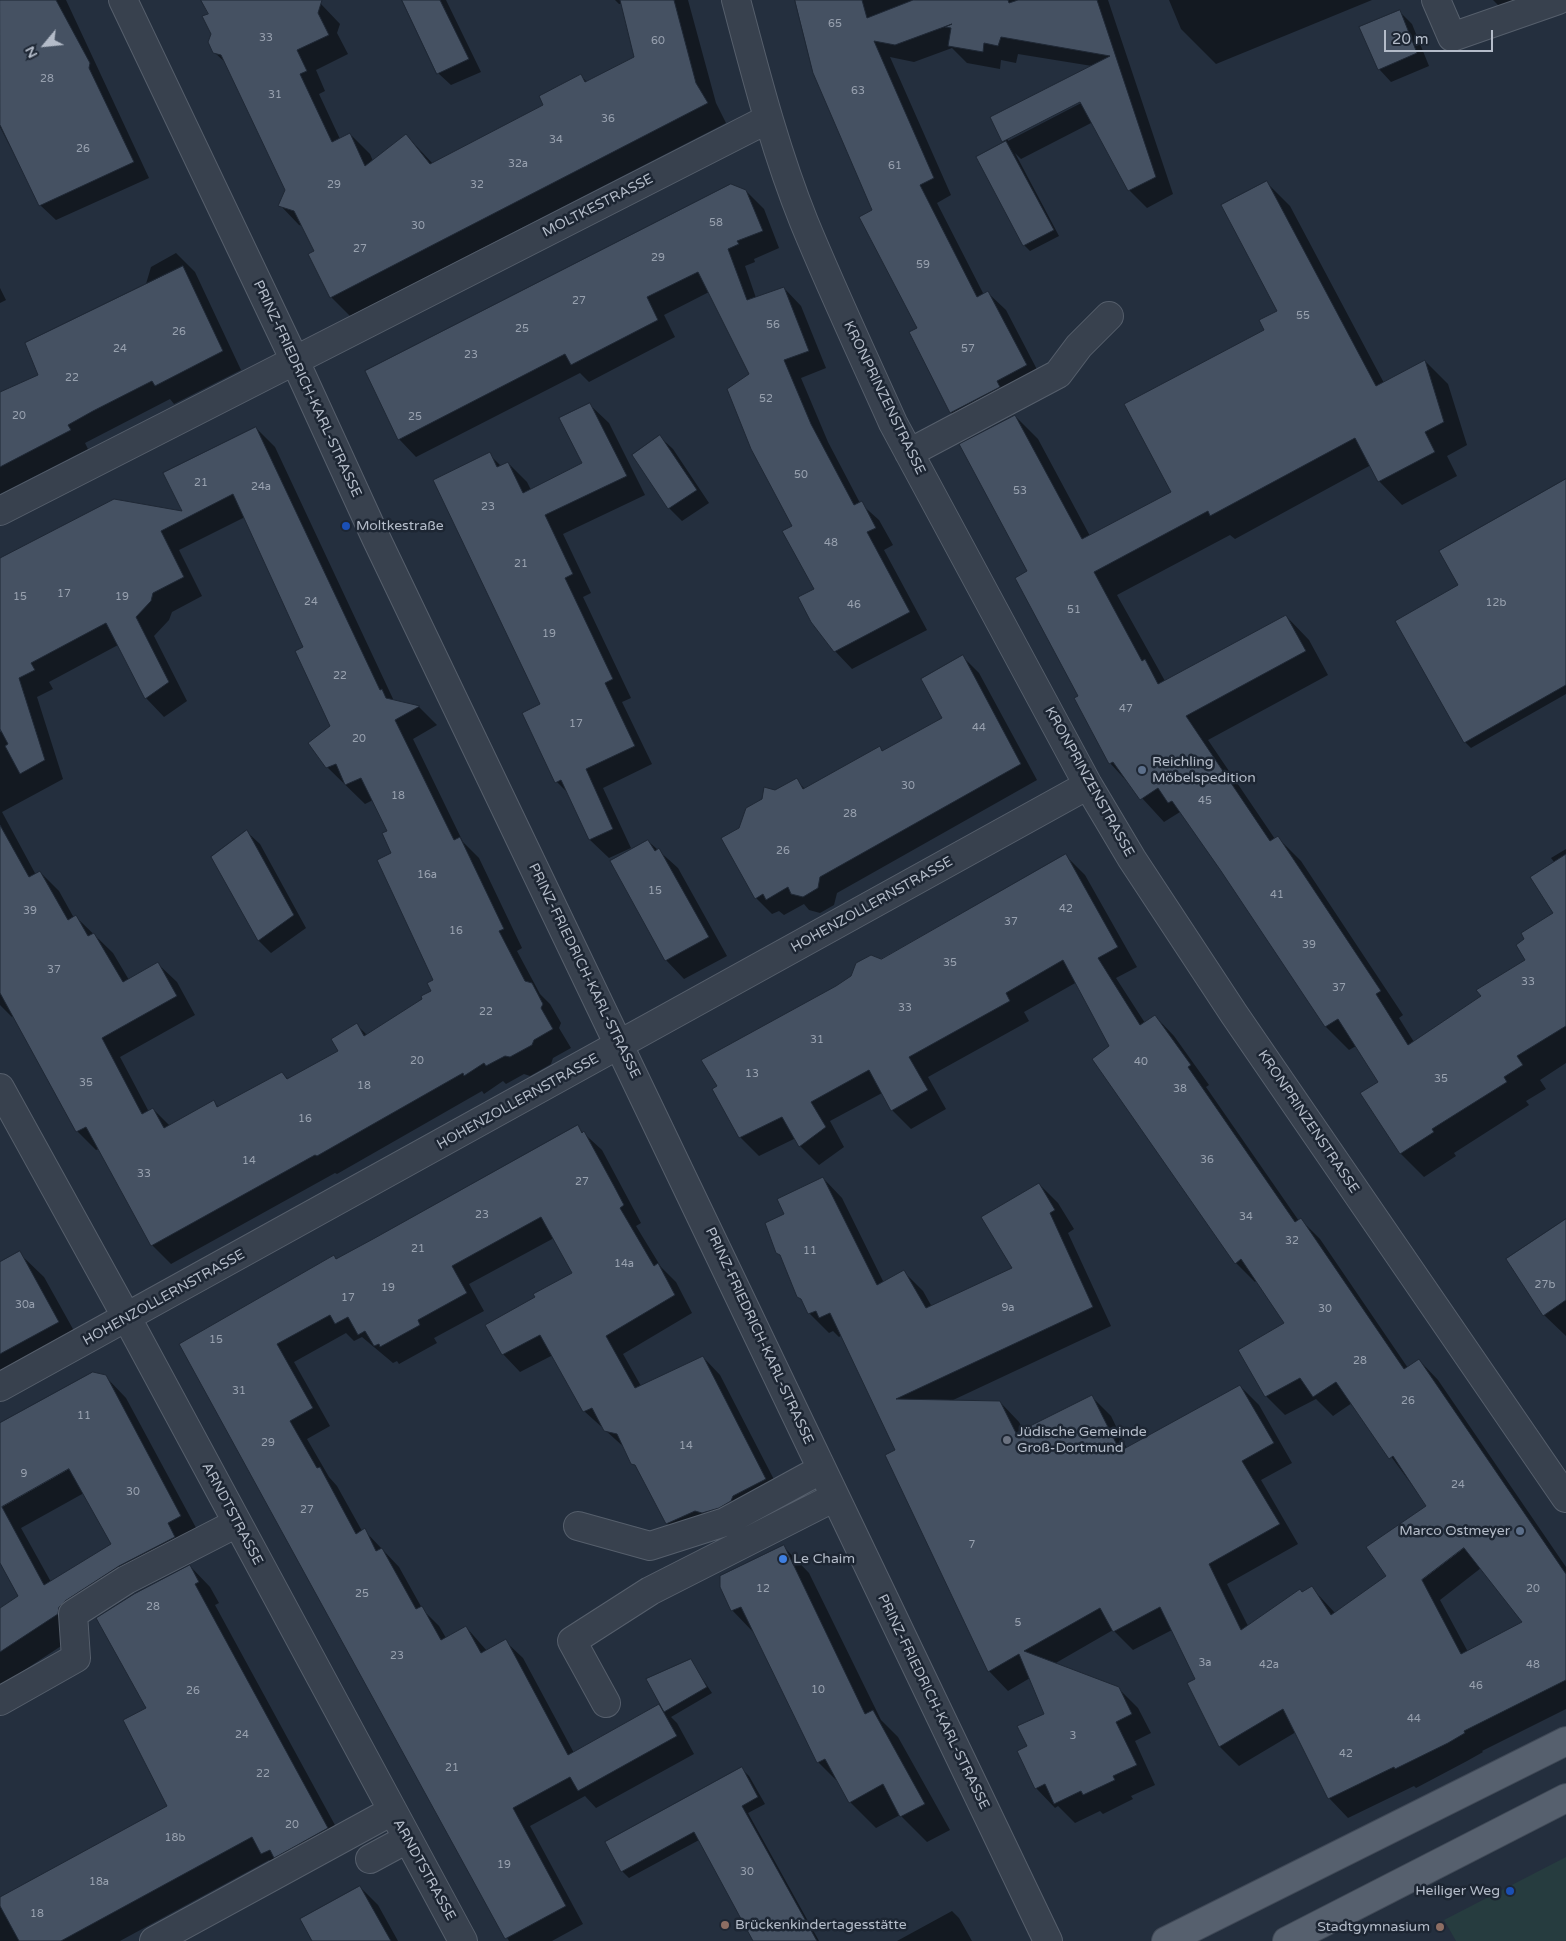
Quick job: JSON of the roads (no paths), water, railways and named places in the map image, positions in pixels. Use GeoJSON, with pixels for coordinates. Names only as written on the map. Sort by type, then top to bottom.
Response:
{"type":"FeatureCollection","features":[{"type":"Feature","properties":{"kind":"main road"},"geometry":{"type":"LineString","coordinates":[[1166,1941],[1566,1741]]}},
{"type":"Feature","properties":{"kind":"main road"},"geometry":{"type":"LineString","coordinates":[[1287,1941],[1566,1798]]}},
{"type":"Feature","properties":{"kind":"street","name":"PRINZ-FRIEDRICH-KARL-STRASSE"},"geometry":{"type":"LineString","coordinates":[[123,0],[295,361],[380,546],[1048,1941]]}},
{"type":"Feature","properties":{"kind":"street","name":"KRONPRINZENSTRASSE"},"geometry":{"type":"LineString","coordinates":[[736,0],[768,119],[804,221],[867,367],[909,454],[1088,785],[1138,867],[1234,1014],[1566,1498]]}},
{"type":"Feature","properties":{"kind":"street"},"geometry":{"type":"LineString","coordinates":[[1436,0],[1452,37],[1558,0]]}},
{"type":"Feature","properties":{"kind":"street","name":"MOLTKESTRASSE"},"geometry":{"type":"LineString","coordinates":[[0,511],[768,119]]}},
{"type":"Feature","properties":{"kind":"street"},"geometry":{"type":"LineString","coordinates":[[909,454],[1058,374],[1079,346],[1109,316]]}},
{"type":"Feature","properties":{"kind":"street","name":"HOHENZOLLERNSTRASSE"},"geometry":{"type":"LineString","coordinates":[[0,1388],[1088,785]]}},
{"type":"Feature","properties":{"kind":"street","name":"ARNDTSTRASSE"},"geometry":{"type":"LineString","coordinates":[[0,1088],[127,1318],[463,1941]]}},
{"type":"Feature","properties":{"kind":"street"},"geometry":{"type":"LineString","coordinates":[[578,1526],[650,1546],[725,1522],[822,1469]]}},
{"type":"Feature","properties":{"kind":"street"},"geometry":{"type":"LineString","coordinates":[[606,1703],[572,1641],[650,1592],[836,1497]]}},
{"type":"Feature","properties":{"kind":"street"},"geometry":{"type":"LineString","coordinates":[[0,1701],[76,1658],[73,1614],[126,1580],[237,1523]]}},
{"type":"Feature","properties":{"kind":"street"},"geometry":{"type":"LineString","coordinates":[[154,1941],[392,1811]]}},
{"type":"Feature","properties":{"kind":"street"},"geometry":{"type":"LineString","coordinates":[[370,1859],[407,1839]]}},
{"type":"Feature","properties":{"kind":"place","name":"Moltkestraße"},"geometry":{"type":"Point","coordinates":[346,526]}},
{"type":"Feature","properties":{"kind":"place","name":"Reichling Möbelspedition"},"geometry":{"type":"Point","coordinates":[1142,770]}},
{"type":"Feature","properties":{"kind":"place","name":"Jüdische Gemeinde Groß-Dortmund"},"geometry":{"type":"Point","coordinates":[1007,1440]}},
{"type":"Feature","properties":{"kind":"place","name":"Marco Ostmeyer"},"geometry":{"type":"Point","coordinates":[1520,1531]}},
{"type":"Feature","properties":{"kind":"place","name":"Le Chaim"},"geometry":{"type":"Point","coordinates":[783,1559]}},
{"type":"Feature","properties":{"kind":"place","name":"Heiliger Weg"},"geometry":{"type":"Point","coordinates":[1510,1891]}},
{"type":"Feature","properties":{"kind":"place","name":"Brückenkindertagesstätte"},"geometry":{"type":"Point","coordinates":[725,1925]}},
{"type":"Feature","properties":{"kind":"place","name":"Stadtgymnasium"},"geometry":{"type":"Point","coordinates":[1440,1927]}}]}
